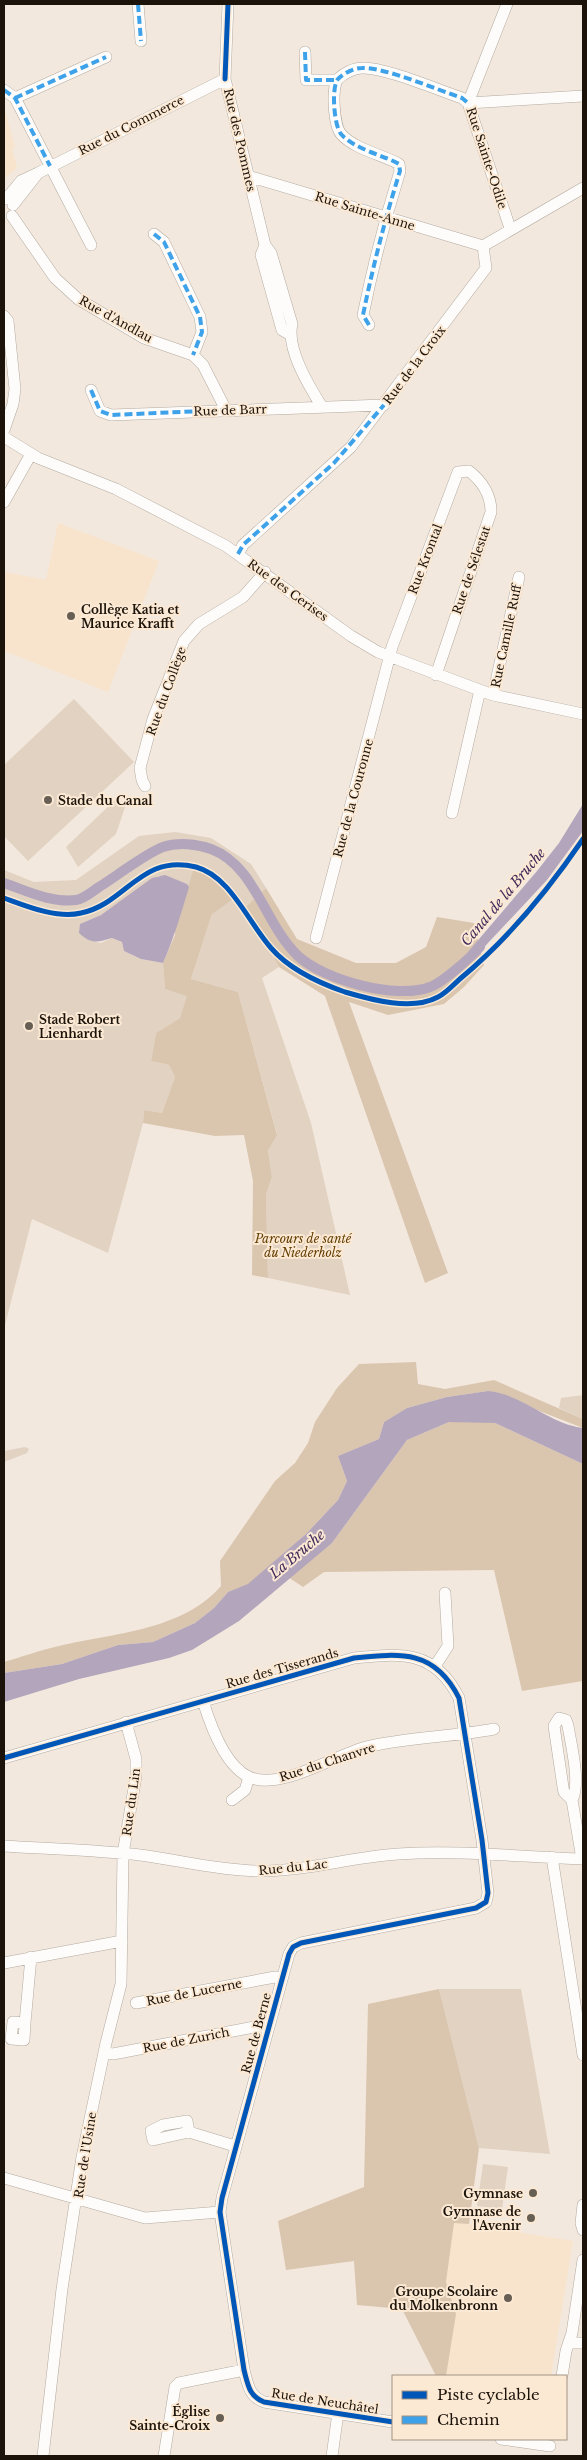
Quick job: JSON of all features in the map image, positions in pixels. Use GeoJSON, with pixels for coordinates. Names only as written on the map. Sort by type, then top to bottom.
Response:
{"type":"FeatureCollection","features":[{"type":"Feature","properties":{"kind":"street"},"geometry":{"type":"LineString","coordinates":[[138,4],[141,41]]}},
{"type":"Feature","properties":{"kind":"street","name":"Rue des Pommes"},"geometry":{"type":"LineString","coordinates":[[228,4],[225,79],[265,245],[271,253],[292,324],[290,334],[304,376],[322,407]]}},
{"type":"Feature","properties":{"kind":"street","name":"Rue Sainte-Odile"},"geometry":{"type":"LineString","coordinates":[[507,4],[468,104],[510,228]]}},
{"type":"Feature","properties":{"kind":"street"},"geometry":{"type":"LineString","coordinates":[[305,52],[306,80],[337,80]]}},
{"type":"Feature","properties":{"kind":"street"},"geometry":{"type":"LineString","coordinates":[[15,98],[106,57]]}},
{"type":"Feature","properties":{"kind":"street"},"geometry":{"type":"LineString","coordinates":[[369,325],[364,316],[385,218],[400,171],[399,164],[373,154],[341,135],[336,124],[334,89],[337,80],[348,71],[362,68],[377,70],[462,98],[468,104],[583,96]]}},
{"type":"Feature","properties":{"kind":"street","name":"Rue du Commerce"},"geometry":{"type":"LineString","coordinates":[[8,207],[38,173],[225,79]]}},
{"type":"Feature","properties":{"kind":"street"},"geometry":{"type":"LineString","coordinates":[[4,90],[15,98],[92,245]]}},
{"type":"Feature","properties":{"kind":"street","name":"Rue Sainte-Anne"},"geometry":{"type":"LineString","coordinates":[[248,176],[482,246]]}},
{"type":"Feature","properties":{"kind":"street"},"geometry":{"type":"LineString","coordinates":[[482,246],[510,228],[583,188]]}},
{"type":"Feature","properties":{"kind":"street","name":"Rue d'Andlau"},"geometry":{"type":"LineString","coordinates":[[8,207],[55,278],[78,299],[144,338],[193,355]]}},
{"type":"Feature","properties":{"kind":"street"},"geometry":{"type":"LineString","coordinates":[[154,234],[164,242],[200,317],[202,332],[193,355],[203,365],[226,410]]}},
{"type":"Feature","properties":{"kind":"street","name":"Rue de la Croix"},"geometry":{"type":"LineString","coordinates":[[238,554],[243,545],[334,463],[384,405],[486,268],[482,246]]}},
{"type":"Feature","properties":{"kind":"street"},"geometry":{"type":"LineString","coordinates":[[4,316],[8,321],[15,389],[13,404],[4,430]]}},
{"type":"Feature","properties":{"kind":"street","name":"Rue de Barr"},"geometry":{"type":"LineString","coordinates":[[91,390],[100,411],[111,415],[384,405]]}},
{"type":"Feature","properties":{"kind":"street","name":"Rue des Cerises"},"geometry":{"type":"LineString","coordinates":[[4,437],[31,454],[116,489],[238,554],[351,636],[389,657],[494,695],[583,714]]}},
{"type":"Feature","properties":{"kind":"street"},"geometry":{"type":"LineString","coordinates":[[4,502],[31,454]]}},
{"type":"Feature","properties":{"kind":"street","name":"Rue Krontal"},"geometry":{"type":"LineString","coordinates":[[389,657],[458,472],[470,471]]}},
{"type":"Feature","properties":{"kind":"street","name":"Rue de Sélestat"},"geometry":{"type":"LineString","coordinates":[[436,674],[491,512],[491,499],[478,479],[470,471]]}},
{"type":"Feature","properties":{"kind":"street","name":"Rue du Collège"},"geometry":{"type":"LineString","coordinates":[[145,786],[140,774],[140,768],[153,719],[184,640],[199,624],[242,597],[265,572]]}},
{"type":"Feature","properties":{"kind":"street","name":"Rue Camille Ruff"},"geometry":{"type":"LineString","coordinates":[[494,695],[519,577]]}},
{"type":"Feature","properties":{"kind":"street","name":"Rue de la Couronne"},"geometry":{"type":"LineString","coordinates":[[316,938],[389,657]]}},
{"type":"Feature","properties":{"kind":"street"},"geometry":{"type":"LineString","coordinates":[[452,813],[480,690]]}},
{"type":"Feature","properties":{"kind":"street"},"geometry":{"type":"LineString","coordinates":[[435,1666],[448,1646],[445,1593]]}},
{"type":"Feature","properties":{"kind":"street","name":"Rue des Tisserands"},"geometry":{"type":"LineString","coordinates":[[4,1758],[354,1658],[398,1656],[415,1658],[435,1666],[450,1680],[459,1698],[484,1853]]}},
{"type":"Feature","properties":{"kind":"street"},"geometry":{"type":"LineString","coordinates":[[203,1700],[210,1724],[218,1741],[238,1769],[249,1777],[245,1790],[232,1800]]}},
{"type":"Feature","properties":{"kind":"street"},"geometry":{"type":"LineString","coordinates":[[572,1800],[576,1794],[576,1782],[568,1726],[566,1720],[559,1718],[554,1726],[563,1787],[572,1800],[582,1859]]}},
{"type":"Feature","properties":{"kind":"street","name":"Rue du Lin"},"geometry":{"type":"LineString","coordinates":[[123,1854],[136,1776],[136,1759],[126,1722]]}},
{"type":"Feature","properties":{"kind":"street","name":"Rue du Chanvre"},"geometry":{"type":"LineString","coordinates":[[249,1777],[262,1780],[279,1779],[364,1748],[405,1740],[494,1729]]}},
{"type":"Feature","properties":{"kind":"street","name":"Rue du Lac"},"geometry":{"type":"LineString","coordinates":[[4,1846],[123,1854],[221,1868],[267,1871],[390,1854],[484,1853],[582,1859]]}},
{"type":"Feature","properties":{"kind":"street","name":"Rue de Berne"},"geometry":{"type":"LineString","coordinates":[[244,2370],[220,2212],[235,2146],[288,1954],[301,1943],[482,1906],[486,1902],[488,1893],[484,1853]]}},
{"type":"Feature","properties":{"kind":"street","name":"Rue de l'Usine"},"geometry":{"type":"LineString","coordinates":[[43,2456],[62,2289],[78,2198],[82,2157],[104,2052],[121,1984],[123,1854]]}},
{"type":"Feature","properties":{"kind":"street"},"geometry":{"type":"LineString","coordinates":[[552,1857],[583,2055]]}},
{"type":"Feature","properties":{"kind":"street"},"geometry":{"type":"LineString","coordinates":[[4,1963],[122,1941]]}},
{"type":"Feature","properties":{"kind":"street"},"geometry":{"type":"LineString","coordinates":[[26,2023],[31,1957]]}},
{"type":"Feature","properties":{"kind":"street","name":"Rue de Lucerne"},"geometry":{"type":"LineString","coordinates":[[136,2003],[275,1977],[281,1978]]}},
{"type":"Feature","properties":{"kind":"street","name":"Rue de Zurich"},"geometry":{"type":"LineString","coordinates":[[104,2052],[112,2054],[259,2026],[268,2027]]}},
{"type":"Feature","properties":{"kind":"street"},"geometry":{"type":"LineString","coordinates":[[189,2132],[235,2146]]}},
{"type":"Feature","properties":{"kind":"street"},"geometry":{"type":"LineString","coordinates":[[4,2178],[145,2218],[220,2212]]}},
{"type":"Feature","properties":{"kind":"street"},"geometry":{"type":"LineString","coordinates":[[582,2226],[583,2204]]}},
{"type":"Feature","properties":{"kind":"street"},"geometry":{"type":"LineString","coordinates":[[562,2375],[583,2260]]}},
{"type":"Feature","properties":{"kind":"street"},"geometry":{"type":"LineString","coordinates":[[569,2343],[583,2343]]}},
{"type":"Feature","properties":{"kind":"street"},"geometry":{"type":"LineString","coordinates":[[164,2456],[175,2387],[179,2383],[244,2370]]}},
{"type":"Feature","properties":{"kind":"street","name":"Rue de Neuchâtel"},"geometry":{"type":"LineString","coordinates":[[244,2370],[250,2391],[255,2398],[264,2402],[392,2422]]}},
{"type":"Feature","properties":{"kind":"street"},"geometry":{"type":"LineString","coordinates":[[332,2456],[338,2413]]}},
{"type":"Feature","properties":{"kind":"street"},"geometry":{"type":"LineString","coordinates":[[507,2440],[549,2447]]}},
{"type":"Feature","properties":{"kind":"shaded area"},"geometry":{"type":"Polygon","coordinates":[[[4,107],[15,147],[12,148],[17,168],[4,179],[4,107]]]}},
{"type":"Feature","properties":{"kind":"shaded area","name":"Collège Katia et Maurice Krafft"},"geometry":{"type":"Polygon","coordinates":[[[58,523],[159,561],[108,692],[4,651],[4,572],[46,580],[58,523]]]}},
{"type":"Feature","properties":{"kind":"shaded area"},"geometry":{"type":"Polygon","coordinates":[[[194,867],[222,881],[236,897],[212,914],[191,979],[238,992],[277,1135],[268,1150],[272,1177],[266,1194],[268,1278],[252,1275],[253,1181],[244,1135],[215,1136],[143,1123],[144,1110],[162,1113],[175,1077],[169,1065],[151,1061],[156,1033],[180,1018],[187,996],[165,989],[163,963],[175,935],[175,926],[179,919],[194,867]]]}},
{"type":"Feature","properties":{"kind":"shaded area"},"geometry":{"type":"Polygon","coordinates":[[[266,888],[297,939],[356,963],[396,963],[426,947],[437,917],[474,923],[484,965],[464,987],[444,1004],[388,1015],[349,1002],[448,1273],[425,1283],[325,996],[279,967],[246,907],[266,888]]]}},
{"type":"Feature","properties":{"kind":"shaded area"},"geometry":{"type":"Polygon","coordinates":[[[416,1362],[418,1384],[445,1389],[494,1380],[583,1419],[583,1428],[488,1391],[447,1397],[407,1408],[384,1422],[379,1439],[338,1456],[347,1481],[338,1500],[306,1534],[248,1585],[228,1592],[214,1608],[195,1623],[153,1642],[118,1645],[62,1664],[4,1673],[4,1662],[52,1648],[146,1628],[187,1613],[205,1601],[221,1586],[220,1561],[275,1481],[295,1463],[308,1443],[315,1422],[337,1388],[359,1364],[416,1362]]]}},
{"type":"Feature","properties":{"kind":"shaded area"},"geometry":{"type":"Polygon","coordinates":[[[478,1421],[495,1423],[583,1464],[583,1681],[522,1691],[494,1570],[324,1572],[303,1587],[288,1577],[332,1543],[407,1440],[449,1422],[478,1421]]]}},
{"type":"Feature","properties":{"kind":"shaded area"},"geometry":{"type":"Polygon","coordinates":[[[439,1989],[479,2148],[469,2224],[454,2223],[446,2282],[456,2314],[446,2375],[435,2375],[402,2309],[357,2305],[354,2261],[286,2270],[278,2221],[364,2187],[368,2004],[439,1989]]]}},
{"type":"Feature","properties":{"kind":"shaded area","name":"Groupe Scolaire du Molkenbronn"},"geometry":{"type":"Polygon","coordinates":[[[454,2222],[573,2241],[551,2375],[446,2375],[456,2314],[446,2282],[454,2222]]]}},
{"type":"Feature","properties":{"kind":"green space","name":"Stade du Canal"},"geometry":{"type":"Polygon","coordinates":[[[74,699],[134,762],[28,861],[4,836],[4,765],[74,699]]]}},
{"type":"Feature","properties":{"kind":"green space"},"geometry":{"type":"Polygon","coordinates":[[[117,798],[125,807],[116,834],[78,867],[66,847],[117,798]]]}},
{"type":"Feature","properties":{"kind":"green space","name":"Parcours de santé du Niederholz"},"geometry":{"type":"Polygon","coordinates":[[[175,832],[211,838],[251,864],[266,888],[246,908],[279,967],[262,978],[311,1123],[350,1295],[268,1278],[266,1194],[272,1177],[268,1149],[277,1134],[238,992],[191,979],[212,914],[195,867],[189,887],[187,884],[158,876],[101,915],[80,924],[96,942],[101,943],[112,938],[122,942],[124,951],[141,959],[163,963],[165,989],[188,995],[180,1018],[156,1033],[151,1061],[169,1065],[175,1077],[162,1113],[144,1110],[143,1123],[108,1253],[32,1219],[4,1329],[4,870],[34,882],[76,880],[139,836],[175,832]]]}},
{"type":"Feature","properties":{"kind":"green space"},"geometry":{"type":"Polygon","coordinates":[[[583,1395],[583,1419],[559,1408],[561,1398],[583,1395]]]}},
{"type":"Feature","properties":{"kind":"green space"},"geometry":{"type":"Polygon","coordinates":[[[25,1447],[29,1449],[27,1453],[4,1462],[4,1451],[25,1447]]]}},
{"type":"Feature","properties":{"kind":"green space"},"geometry":{"type":"Polygon","coordinates":[[[439,1989],[521,1989],[550,2154],[479,2148],[439,1989]]]}},
{"type":"Feature","properties":{"kind":"green space"},"geometry":{"type":"Polygon","coordinates":[[[483,2164],[508,2167],[502,2209],[477,2206],[483,2164]]]}},
{"type":"Feature","properties":{"kind":"water"},"geometry":{"type":"Polygon","coordinates":[[[583,804],[583,831],[547,880],[473,959],[468,952],[559,843],[583,804]]]}},
{"type":"Feature","properties":{"kind":"water"},"geometry":{"type":"Polygon","coordinates":[[[165,875],[187,884],[189,887],[163,963],[141,959],[124,951],[122,942],[112,938],[95,942],[79,933],[80,924],[101,915],[152,878],[165,875]]]}},
{"type":"Feature","properties":{"kind":"water","name":"La Bruche"},"geometry":{"type":"Polygon","coordinates":[[[488,1391],[512,1397],[559,1421],[583,1428],[583,1464],[495,1423],[449,1422],[407,1440],[332,1543],[239,1621],[192,1650],[169,1658],[79,1679],[4,1702],[4,1673],[62,1664],[118,1645],[153,1642],[195,1623],[214,1608],[228,1592],[248,1584],[306,1534],[338,1500],[347,1481],[338,1456],[379,1439],[384,1422],[407,1408],[447,1397],[488,1391]]]}},
{"type":"Feature","properties":{"kind":"waterway","name":"Canal de la Bruche"},"geometry":{"type":"LineString","coordinates":[[4,883],[48,898],[76,900],[88,895],[131,865],[163,847],[175,844],[194,845],[211,849],[226,857],[250,882],[277,929],[298,956],[310,965],[342,980],[380,989],[399,991],[430,987],[448,975],[480,947]]}},
{"type":"Feature","properties":{"kind":"marked path"},"geometry":{"type":"LineString","coordinates":[[138,4],[141,41]]}},
{"type":"Feature","properties":{"kind":"marked path"},"geometry":{"type":"LineString","coordinates":[[305,52],[306,80],[337,80]]}},
{"type":"Feature","properties":{"kind":"marked path"},"geometry":{"type":"LineString","coordinates":[[15,98],[106,57]]}},
{"type":"Feature","properties":{"kind":"marked path"},"geometry":{"type":"LineString","coordinates":[[369,325],[363,315],[389,207],[400,171],[399,164],[353,144],[341,134],[335,115],[334,98],[336,83],[340,77],[352,70],[359,68],[372,69],[426,85],[462,98],[468,103]]}},
{"type":"Feature","properties":{"kind":"marked path"},"geometry":{"type":"LineString","coordinates":[[4,90],[15,98],[50,166]]}},
{"type":"Feature","properties":{"kind":"marked path"},"geometry":{"type":"LineString","coordinates":[[154,234],[164,242],[200,317],[202,332],[193,355]]}},
{"type":"Feature","properties":{"kind":"marked path"},"geometry":{"type":"LineString","coordinates":[[91,390],[100,411],[111,415],[226,410]]}},
{"type":"Feature","properties":{"kind":"marked path"},"geometry":{"type":"LineString","coordinates":[[238,554],[243,545],[334,463],[384,405]]}},
{"type":"Feature","properties":{"kind":"cycle path"},"geometry":{"type":"LineString","coordinates":[[225,79],[228,4]]}},
{"type":"Feature","properties":{"kind":"cycle path"},"geometry":{"type":"LineString","coordinates":[[4,898],[52,913],[81,913],[97,908],[147,873],[161,867],[177,865],[196,867],[208,872],[219,880],[238,901],[271,948],[287,963],[305,975],[345,992],[379,1001],[404,1004],[416,1003],[428,1001],[444,993],[495,947],[542,895],[583,839]]}},
{"type":"Feature","properties":{"kind":"cycle path"},"geometry":{"type":"LineString","coordinates":[[4,1758],[354,1658],[387,1655],[416,1658],[428,1663],[450,1682],[459,1698],[482,1840],[488,1893],[486,1902],[476,1908],[301,1943],[293,1947],[289,1954],[222,2198],[220,2212],[244,2370],[248,2385],[255,2397],[264,2402],[392,2422]]}},
{"type":"Feature","properties":{"kind":"place","name":"Collège Katia et Maurice Krafft"},"geometry":{"type":"Point","coordinates":[71,616]}},
{"type":"Feature","properties":{"kind":"place","name":"Stade du Canal"},"geometry":{"type":"Point","coordinates":[48,800]}},
{"type":"Feature","properties":{"kind":"place","name":"Stade Robert Lienhardt"},"geometry":{"type":"Point","coordinates":[29,1026]}},
{"type":"Feature","properties":{"kind":"place","name":"Gymnase"},"geometry":{"type":"Point","coordinates":[533,2193]}},
{"type":"Feature","properties":{"kind":"place","name":"Gymnase de l'Avenir"},"geometry":{"type":"Point","coordinates":[531,2218]}},
{"type":"Feature","properties":{"kind":"place","name":"Groupe Scolaire du Molkenbronn"},"geometry":{"type":"Point","coordinates":[508,2298]}},
{"type":"Feature","properties":{"kind":"place","name":"Église Sainte-Croix"},"geometry":{"type":"Point","coordinates":[220,2418]}}]}
